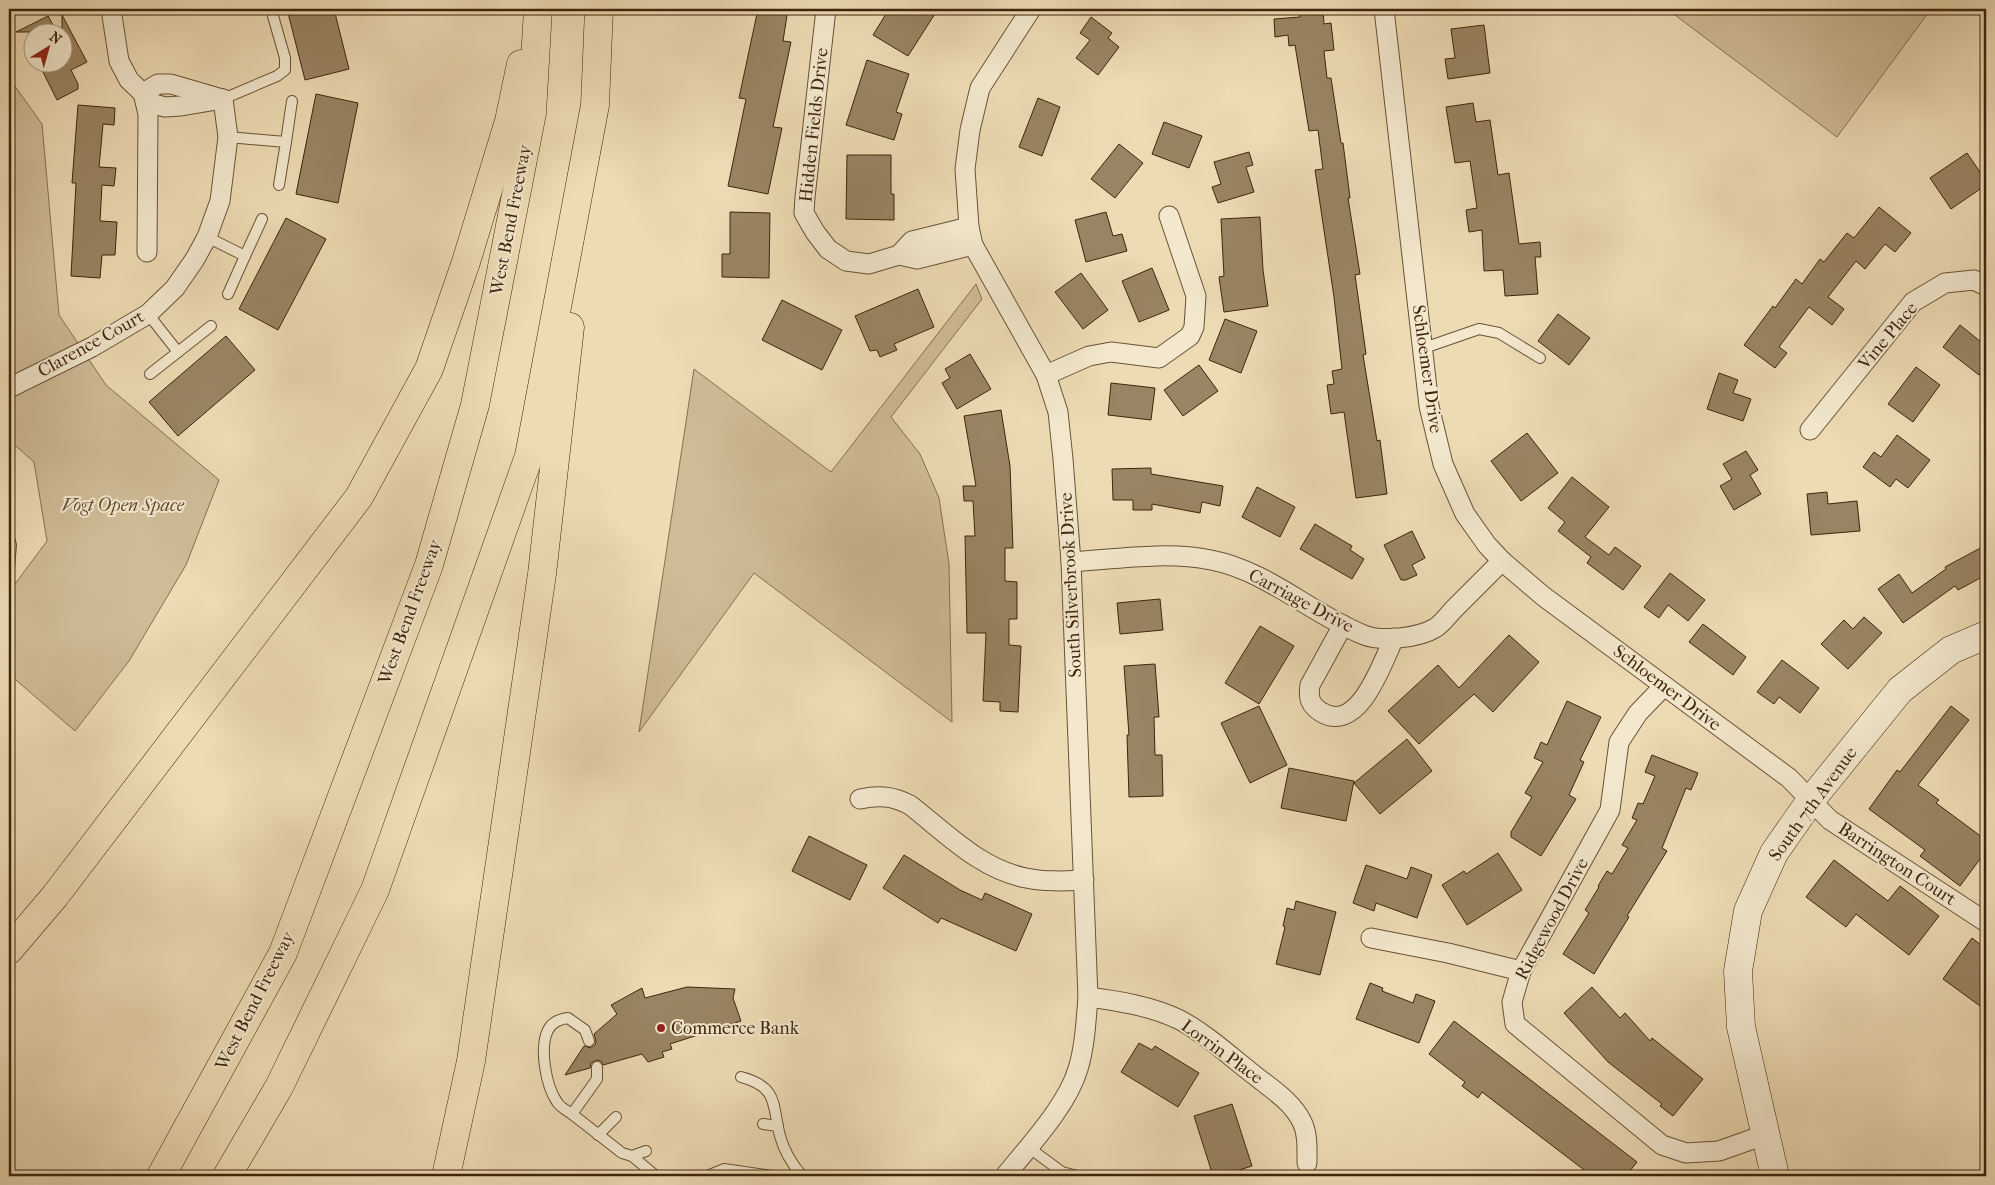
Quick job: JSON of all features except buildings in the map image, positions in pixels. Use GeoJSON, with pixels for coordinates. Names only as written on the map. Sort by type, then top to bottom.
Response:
{"type":"FeatureCollection","features":[{"type":"Feature","properties":{"kind":"highway"},"geometry":{"type":"LineString","coordinates":[[9,950],[55,896],[359,497],[428,369],[466,262],[508,121],[533,9]]}},
{"type":"Feature","properties":{"kind":"highway","name":"West Bend Freeway"},"geometry":{"type":"LineString","coordinates":[[161,1176],[283,953],[429,565],[477,395],[532,112],[538,9]]}},
{"type":"Feature","properties":{"kind":"highway"},"geometry":{"type":"LineString","coordinates":[[446,1176],[470,1061],[542,574],[595,105],[599,9]]}},
{"type":"Feature","properties":{"kind":"highway"},"geometry":{"type":"LineString","coordinates":[[227,1176],[280,1088],[375,890],[529,456],[595,105]]}},
{"type":"Feature","properties":{"kind":"street"},"geometry":{"type":"LineString","coordinates":[[111,9],[119,60],[129,80],[142,93],[148,114],[146,252]]}},
{"type":"Feature","properties":{"kind":"street","name":"Hidden Fields Drive"},"geometry":{"type":"LineString","coordinates":[[826,9],[804,213],[815,232],[828,249],[846,261],[869,264],[899,255],[912,241],[971,236]]}},
{"type":"Feature","properties":{"kind":"street","name":"South Silverbrook Drive"},"geometry":{"type":"LineString","coordinates":[[1005,1176],[1061,1104],[1078,1070],[1085,1032],[1088,997],[1071,562],[1058,412],[1046,375],[971,236],[965,169],[970,130],[980,88],[1031,9]]}},
{"type":"Feature","properties":{"kind":"street","name":"Schloemer Drive"},"geometry":{"type":"LineString","coordinates":[[1384,9],[1424,348],[1429,406],[1443,464],[1465,514],[1487,545],[1543,596],[1789,778],[1811,800]]}},
{"type":"Feature","properties":{"kind":"street"},"geometry":{"type":"LineString","coordinates":[[142,93],[158,84],[171,84],[223,99]]}},
{"type":"Feature","properties":{"kind":"street","name":"Clarence Court"},"geometry":{"type":"LineString","coordinates":[[9,388],[92,347],[148,314],[175,288],[195,259],[207,236],[220,201],[228,137],[223,99]]}},
{"type":"Feature","properties":{"kind":"street"},"geometry":{"type":"LineString","coordinates":[[1046,375],[1074,361],[1111,352],[1160,358],[1190,336],[1194,327],[1196,296],[1169,216]]}},
{"type":"Feature","properties":{"kind":"street","name":"Vine Place"},"geometry":{"type":"LineString","coordinates":[[1810,430],[1913,302],[1945,283],[1974,280],[1986,286]]}},
{"type":"Feature","properties":{"kind":"street","name":"Carriage Drive"},"geometry":{"type":"LineString","coordinates":[[1071,562],[1168,556],[1212,560],[1252,573],[1366,636],[1394,638],[1414,635],[1435,628],[1502,560]]}},
{"type":"Feature","properties":{"kind":"street"},"geometry":{"type":"LineString","coordinates":[[1343,625],[1310,686],[1308,697],[1314,707],[1338,718],[1350,713],[1367,694],[1394,638]]}},
{"type":"Feature","properties":{"kind":"street","name":"South 7th Avenue"},"geometry":{"type":"LineString","coordinates":[[1775,1176],[1767,1134],[1741,1027],[1738,971],[1748,911],[1774,853],[1811,800],[1900,690],[1951,650],[1986,635]]}},
{"type":"Feature","properties":{"kind":"street","name":"Ridgewood Drive"},"geometry":{"type":"LineString","coordinates":[[1664,686],[1638,713],[1620,742],[1610,810],[1521,971],[1512,1002],[1515,1024],[1662,1146],[1686,1153],[1718,1151],[1767,1134]]}},
{"type":"Feature","properties":{"kind":"street"},"geometry":{"type":"LineString","coordinates":[[860,799],[885,796],[904,802],[983,862],[1009,874],[1051,881],[1084,880]]}},
{"type":"Feature","properties":{"kind":"street","name":"Barrington Court"},"geometry":{"type":"LineString","coordinates":[[1811,800],[1830,820],[1986,922]]}},
{"type":"Feature","properties":{"kind":"street"},"geometry":{"type":"LineString","coordinates":[[1371,938],[1448,953],[1521,971]]}},
{"type":"Feature","properties":{"kind":"street","name":"Lorrin Place"},"geometry":{"type":"LineString","coordinates":[[1088,997],[1121,1001],[1166,1014],[1195,1029],[1215,1044],[1282,1097],[1293,1108],[1305,1129],[1307,1163]]}},
{"type":"Feature","properties":{"kind":"lane"},"geometry":{"type":"LineString","coordinates":[[223,99],[277,76],[285,70],[285,58],[271,9]]}},
{"type":"Feature","properties":{"kind":"lane"},"geometry":{"type":"LineString","coordinates":[[279,185],[292,101]]}},
{"type":"Feature","properties":{"kind":"lane"},"geometry":{"type":"LineString","coordinates":[[228,137],[286,142]]}},
{"type":"Feature","properties":{"kind":"lane"},"geometry":{"type":"LineString","coordinates":[[228,294],[262,219]]}},
{"type":"Feature","properties":{"kind":"lane"},"geometry":{"type":"LineString","coordinates":[[207,236],[245,256]]}},
{"type":"Feature","properties":{"kind":"lane"},"geometry":{"type":"LineString","coordinates":[[148,314],[178,352]]}},
{"type":"Feature","properties":{"kind":"lane"},"geometry":{"type":"LineString","coordinates":[[150,374],[211,326]]}},
{"type":"Feature","properties":{"kind":"lane"},"geometry":{"type":"LineString","coordinates":[[1424,348],[1479,329],[1498,333],[1540,358]]}},
{"type":"Feature","properties":{"kind":"lane"},"geometry":{"type":"LineString","coordinates":[[9,539],[11,545],[9,568]]}},
{"type":"Feature","properties":{"kind":"lane"},"geometry":{"type":"LineString","coordinates":[[589,1041],[585,1030],[568,1018],[558,1020],[549,1029],[545,1044],[550,1091],[558,1105],[622,1153],[632,1156],[656,1176]]}},
{"type":"Feature","properties":{"kind":"lane"},"geometry":{"type":"LineString","coordinates":[[572,1114],[597,1079],[597,1067]]}},
{"type":"Feature","properties":{"kind":"lane"},"geometry":{"type":"LineString","coordinates":[[741,1077],[749,1079],[768,1091],[774,1101],[780,1136],[790,1160],[802,1176]]}},
{"type":"Feature","properties":{"kind":"lane"},"geometry":{"type":"LineString","coordinates":[[598,1134],[616,1117]]}},
{"type":"Feature","properties":{"kind":"lane"},"geometry":{"type":"LineString","coordinates":[[763,1124],[778,1126]]}},
{"type":"Feature","properties":{"kind":"lane"},"geometry":{"type":"LineString","coordinates":[[1028,1147],[1062,1172],[1077,1176]]}},
{"type":"Feature","properties":{"kind":"lane"},"geometry":{"type":"LineString","coordinates":[[632,1156],[646,1151]]}},
{"type":"Feature","properties":{"kind":"lane"},"geometry":{"type":"LineString","coordinates":[[707,1176],[724,1170],[772,1176],[802,1176]]}},
{"type":"Feature","properties":{"kind":"green space"},"geometry":{"type":"Polygon","coordinates":[[[1667,9],[1931,9],[1837,137],[1667,9]]]}},
{"type":"Feature","properties":{"kind":"green space","name":"Vogt Open Space"},"geometry":{"type":"Polygon","coordinates":[[[9,78],[42,124],[59,315],[106,385],[219,480],[186,565],[129,661],[75,731],[9,674],[9,592],[47,541],[34,462],[9,440],[9,78]]]}},
{"type":"Feature","properties":{"kind":"green space"},"geometry":{"type":"Polygon","coordinates":[[[976,284],[982,299],[891,417],[920,454],[939,498],[949,564],[952,722],[754,573],[639,732],[694,369],[831,472],[976,284]]]}},
{"type":"Feature","properties":{"kind":"place","name":"Commerce Bank"},"geometry":{"type":"Point","coordinates":[661,1028]}}]}
